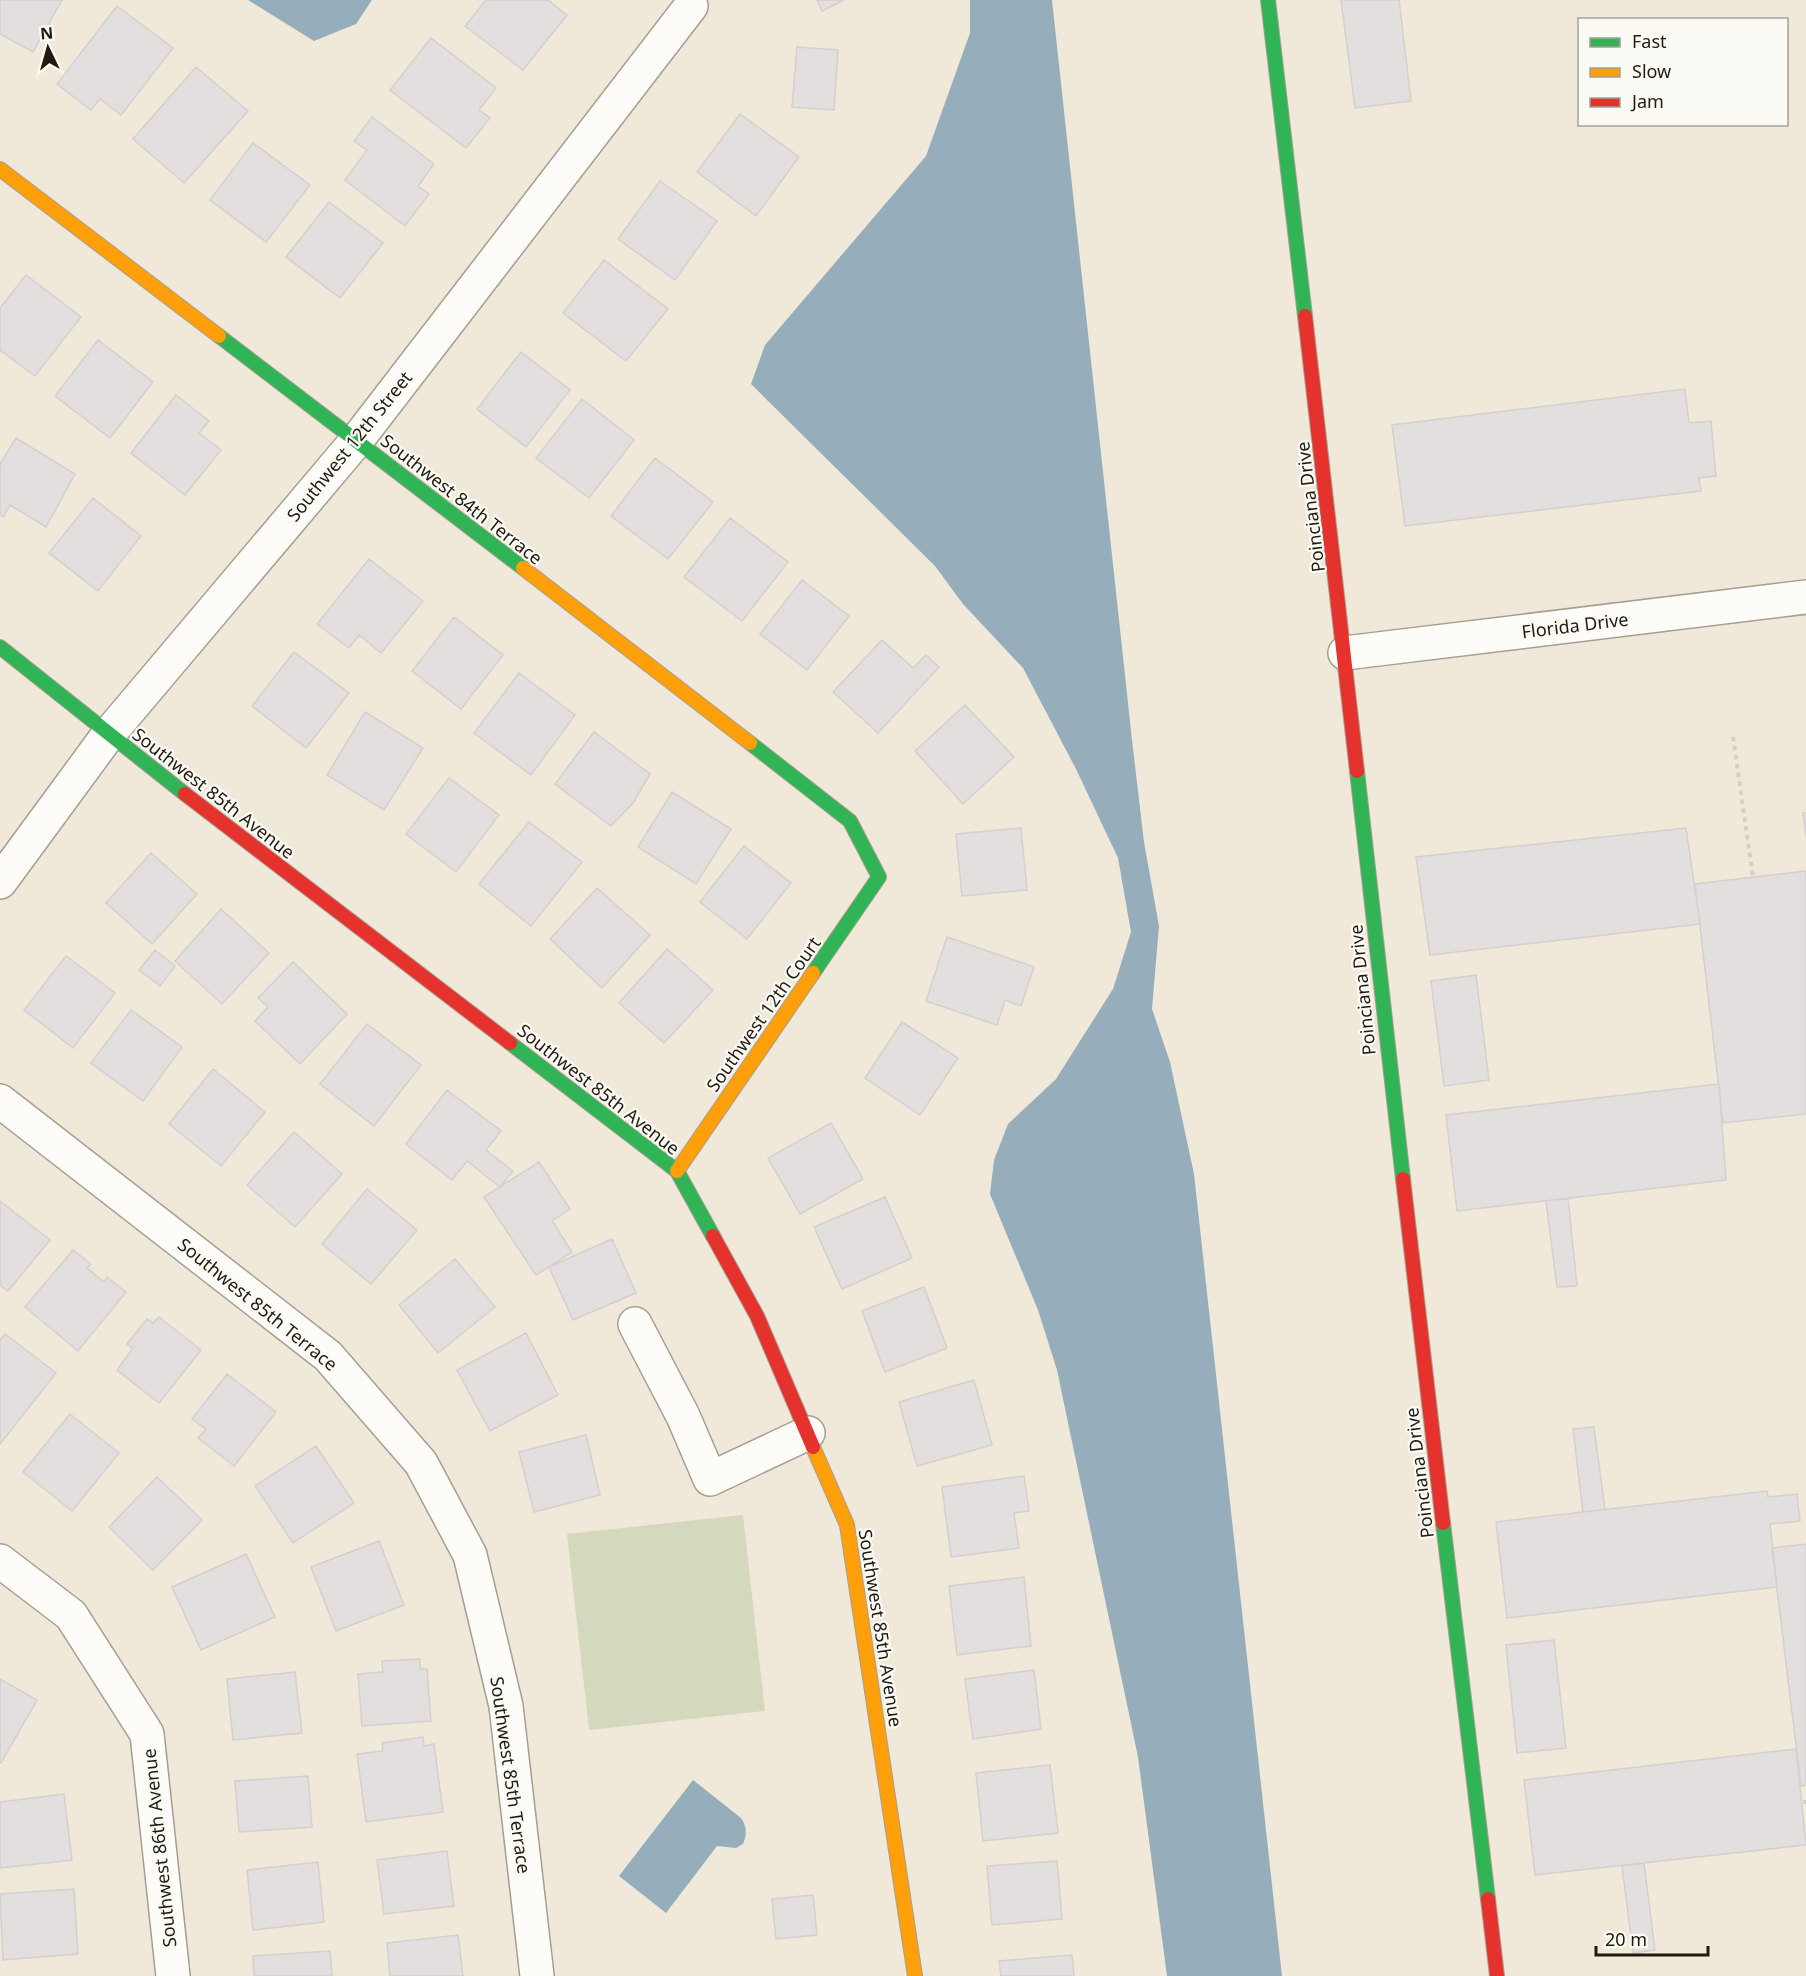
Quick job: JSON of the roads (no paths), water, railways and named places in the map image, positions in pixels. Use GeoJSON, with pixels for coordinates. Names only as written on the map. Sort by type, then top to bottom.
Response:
{"type":"FeatureCollection","features":[{"type":"Feature","properties":{"kind":"street","name":"Poinciana Drive"},"geometry":{"type":"LineString","coordinates":[[1269,0],[1345,652],[1390,1071],[1497,1976]]}},
{"type":"Feature","properties":{"kind":"street","name":"Southwest 12th Street"},"geometry":{"type":"LineString","coordinates":[[0,882],[108,735],[357,440],[691,6]]}},
{"type":"Feature","properties":{"kind":"street","name":"Southwest 84th Terrace"},"geometry":{"type":"LineString","coordinates":[[0,169],[357,440],[850,821],[879,878]]}},
{"type":"Feature","properties":{"kind":"street","name":"Florida Drive"},"geometry":{"type":"LineString","coordinates":[[1345,652],[1806,597]]}},
{"type":"Feature","properties":{"kind":"street","name":"Southwest 85th Avenue"},"geometry":{"type":"LineString","coordinates":[[0,647],[108,735],[677,1171],[757,1316],[847,1525],[915,1976]]}},
{"type":"Feature","properties":{"kind":"street","name":"Southwest 12th Court"},"geometry":{"type":"LineString","coordinates":[[677,1171],[879,878]]}},
{"type":"Feature","properties":{"kind":"street","name":"Southwest 85th Terrace"},"geometry":{"type":"LineString","coordinates":[[0,1101],[328,1356],[421,1463],[470,1555],[506,1706],[537,1976]]}},
{"type":"Feature","properties":{"kind":"street"},"geometry":{"type":"LineString","coordinates":[[635,1324],[683,1416],[710,1479],[808,1433]]}},
{"type":"Feature","properties":{"kind":"street","name":"Southwest 86th Avenue"},"geometry":{"type":"LineString","coordinates":[[0,1561],[71,1615],[147,1734],[173,1976]]}},
{"type":"Feature","properties":{"kind":"water"},"geometry":{"type":"Polygon","coordinates":[[[248,0],[372,0],[356,24],[314,41],[248,0]]]}},
{"type":"Feature","properties":{"kind":"water"},"geometry":{"type":"Polygon","coordinates":[[[970,0],[1052,0],[1132,740],[1144,842],[1159,926],[1152,1009],[1170,1062],[1194,1174],[1282,1976],[1167,1976],[1138,1757],[1057,1370],[1038,1310],[990,1194],[994,1160],[1008,1124],[1056,1079],[1113,989],[1131,932],[1118,858],[1076,769],[1023,668],[963,604],[935,566],[751,384],[765,345],[926,156],[970,33],[970,0]]]}},
{"type":"Feature","properties":{"kind":"water"},"geometry":{"type":"Polygon","coordinates":[[[693,1780],[741,1818],[746,1831],[745,1837],[743,1844],[736,1848],[717,1846],[666,1913],[619,1876],[693,1780]]]}}]}
